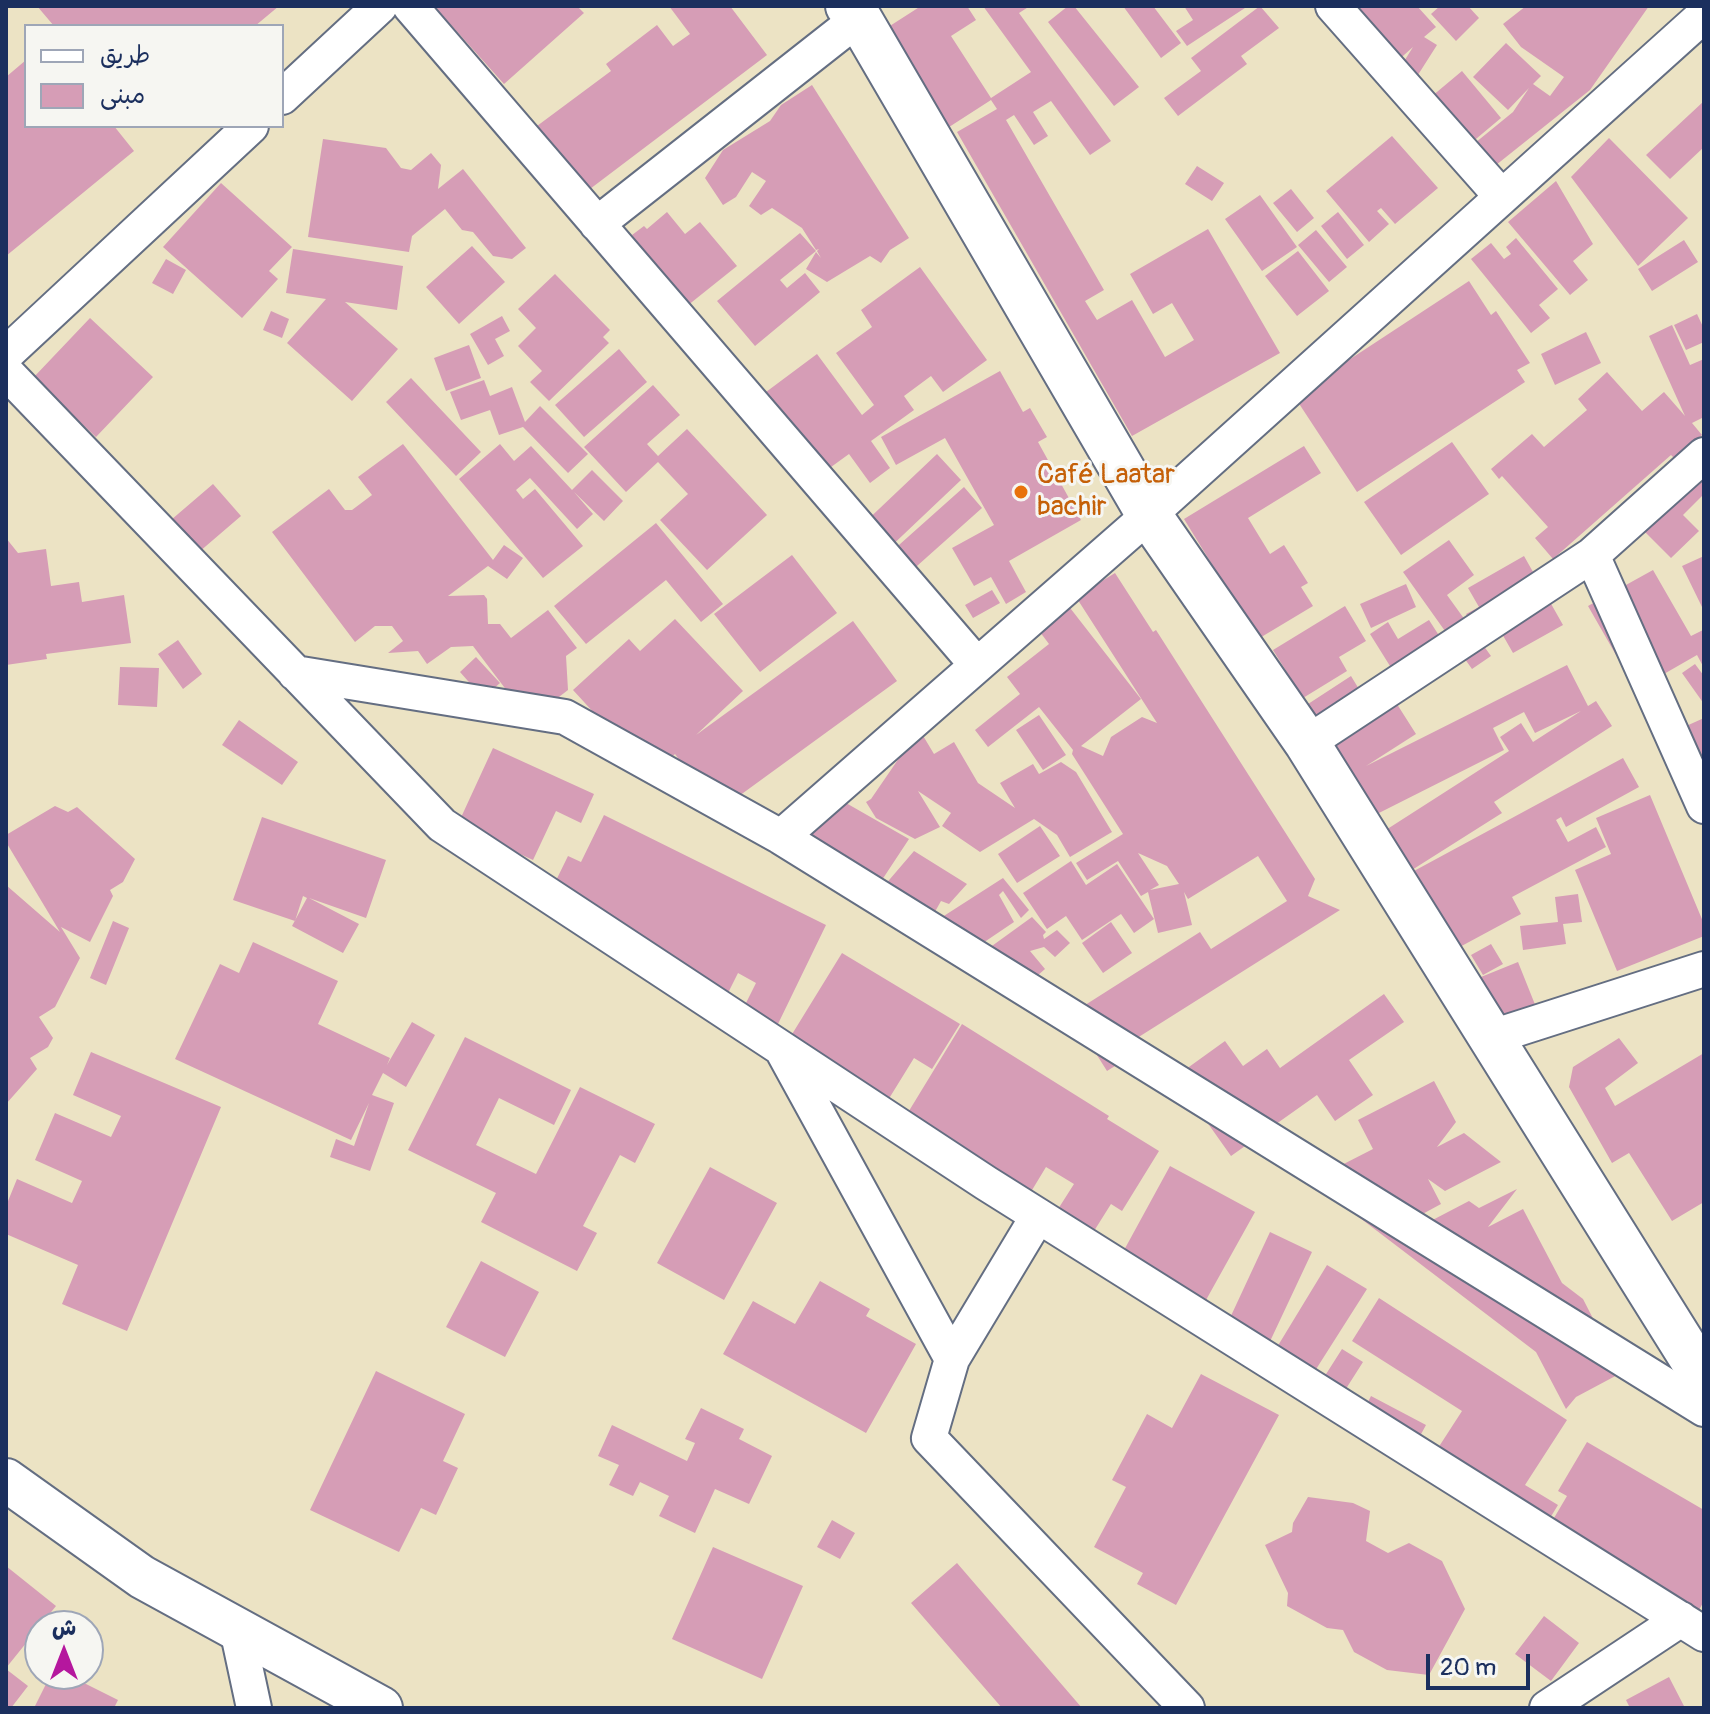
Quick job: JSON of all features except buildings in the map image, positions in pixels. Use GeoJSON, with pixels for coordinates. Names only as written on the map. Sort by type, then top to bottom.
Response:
{"type":"FeatureCollection","features":[{"type":"Feature","properties":{"kind":"main road"},"geometry":{"type":"LineString","coordinates":[[861,10],[1149,515],[1307,743],[1704,1378]]}},
{"type":"Feature","properties":{"kind":"street"},"geometry":{"type":"LineString","coordinates":[[284,95],[380,6]]}},
{"type":"Feature","properties":{"kind":"street"},"geometry":{"type":"LineString","coordinates":[[410,6],[977,665]]}},
{"type":"Feature","properties":{"kind":"street"},"geometry":{"type":"LineString","coordinates":[[1333,6],[1502,197]]}},
{"type":"Feature","properties":{"kind":"street"},"geometry":{"type":"LineString","coordinates":[[597,224],[861,10]]}},
{"type":"Feature","properties":{"kind":"street"},"geometry":{"type":"LineString","coordinates":[[781,837],[1149,515],[1704,15]]}},
{"type":"Feature","properties":{"kind":"street"},"geometry":{"type":"LineString","coordinates":[[6,354],[249,128]]}},
{"type":"Feature","properties":{"kind":"street"},"geometry":{"type":"LineString","coordinates":[[6,372],[442,825],[1038,1216],[1692,1626],[1547,1708]]}},
{"type":"Feature","properties":{"kind":"street"},"geometry":{"type":"LineString","coordinates":[[1307,743],[1592,555],[1704,455]]}},
{"type":"Feature","properties":{"kind":"street"},"geometry":{"type":"LineString","coordinates":[[1592,555],[1704,806]]}},
{"type":"Feature","properties":{"kind":"street"},"geometry":{"type":"LineString","coordinates":[[295,673],[565,717],[781,837],[1704,1409]]}},
{"type":"Feature","properties":{"kind":"street"},"geometry":{"type":"LineString","coordinates":[[1492,1037],[1704,969]]}},
{"type":"Feature","properties":{"kind":"street"},"geometry":{"type":"LineString","coordinates":[[782,1049],[952,1359]]}},
{"type":"Feature","properties":{"kind":"street"},"geometry":{"type":"LineString","coordinates":[[1038,1216],[952,1359],[929,1438],[1187,1708]]}},
{"type":"Feature","properties":{"kind":"street"},"geometry":{"type":"LineString","coordinates":[[6,1480],[142,1577],[381,1708]]}},
{"type":"Feature","properties":{"kind":"street"},"geometry":{"type":"LineString","coordinates":[[237,1629],[254,1708]]}},
{"type":"Feature","properties":{"kind":"place","name":"Café Laatar bachir"},"geometry":{"type":"Point","coordinates":[1021,492]}}]}
